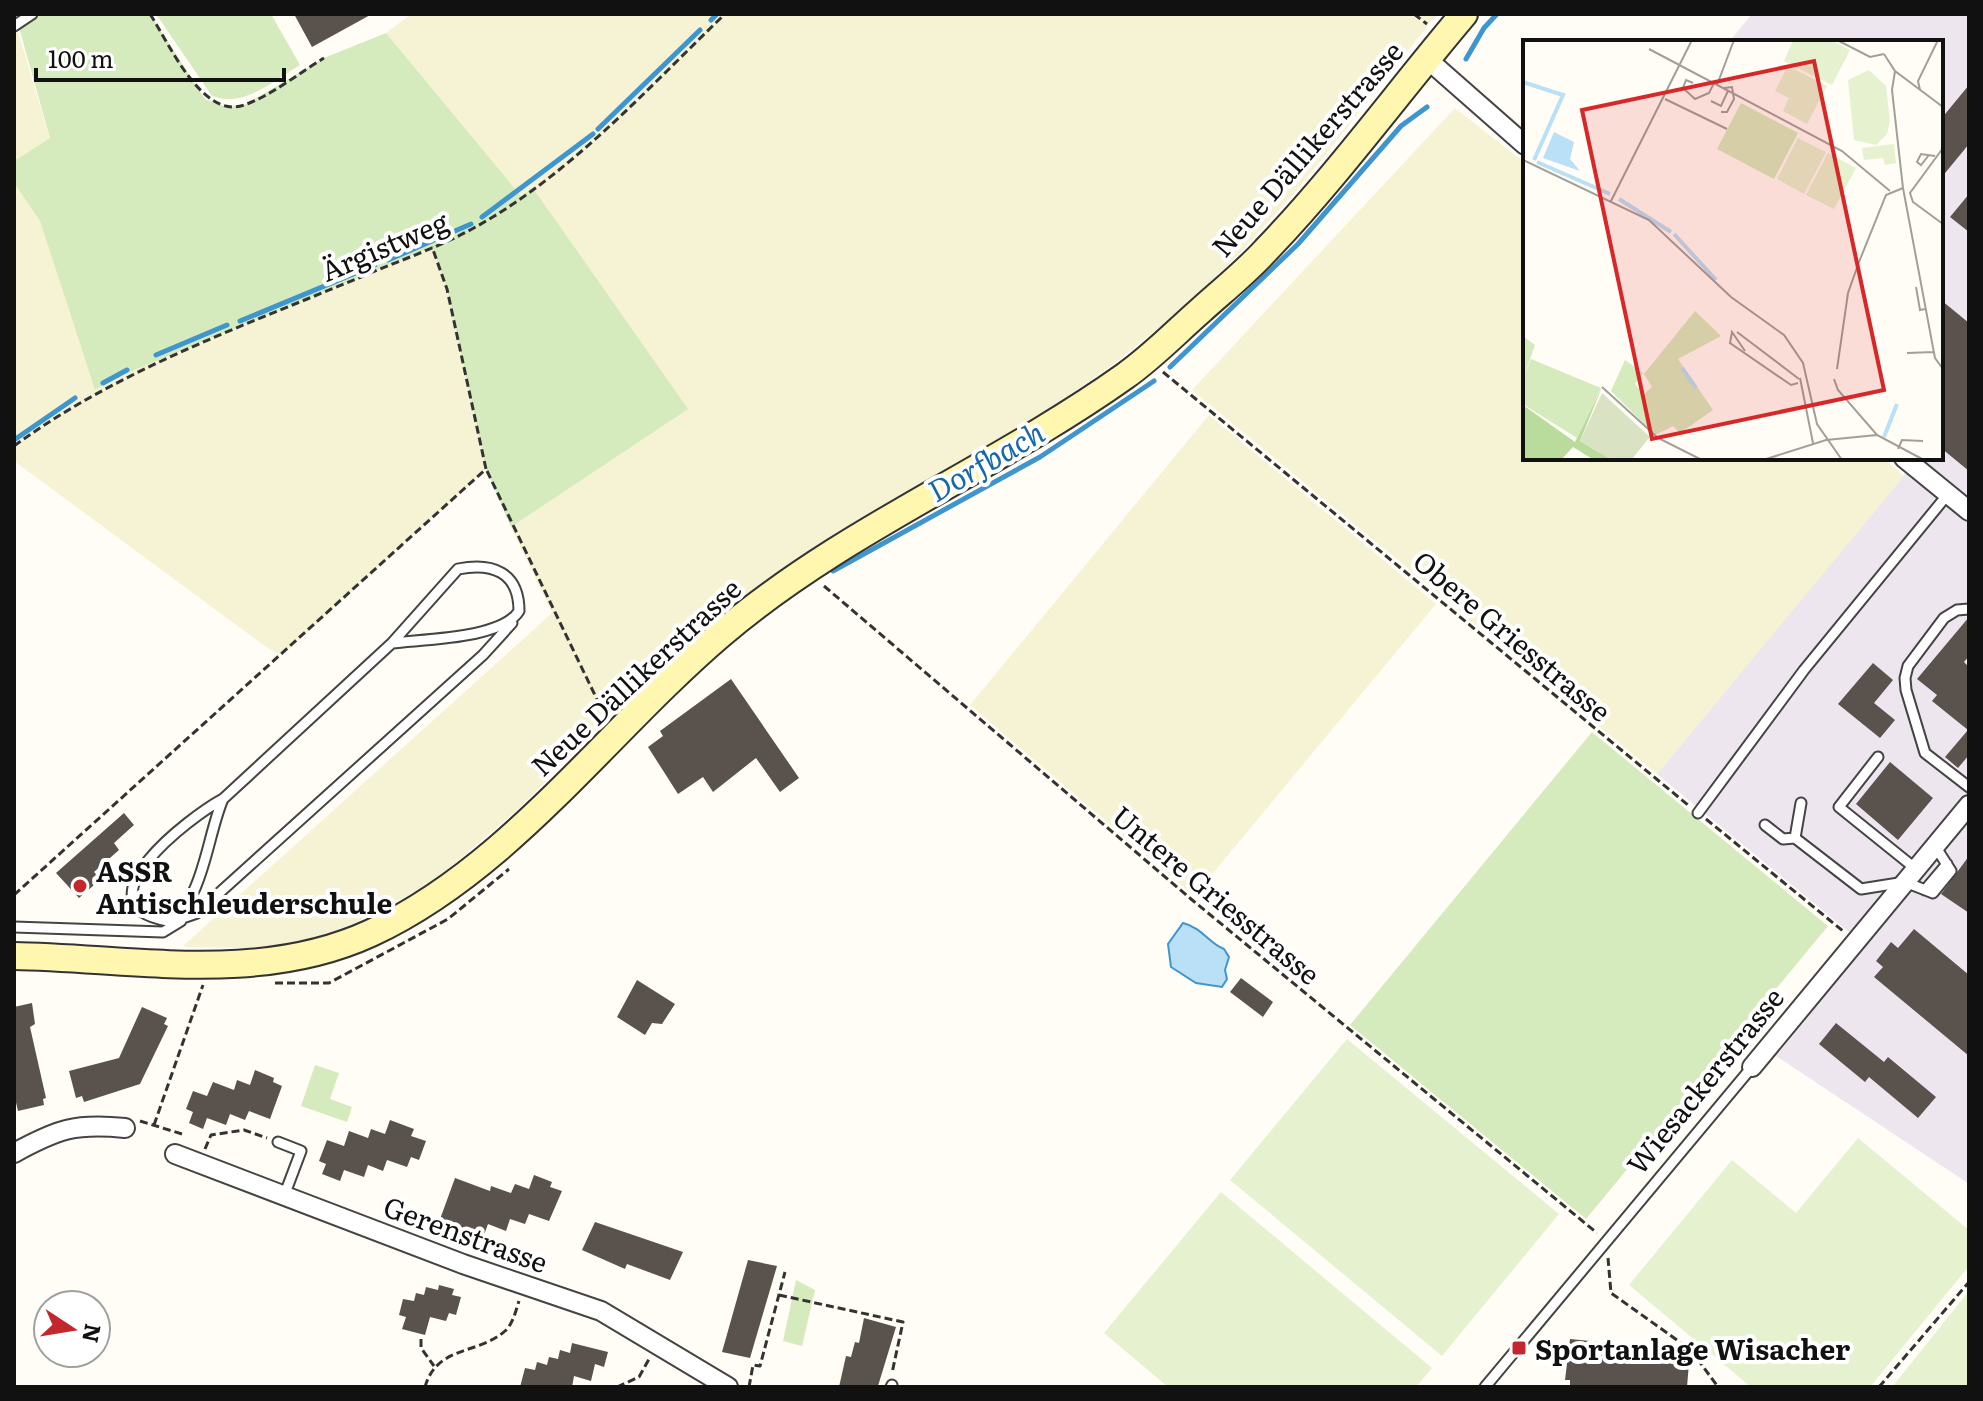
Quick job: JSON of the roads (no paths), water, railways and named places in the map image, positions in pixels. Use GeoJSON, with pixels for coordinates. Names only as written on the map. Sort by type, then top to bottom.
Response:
{"type":"FeatureCollection","features":[{"type":"Feature","properties":{"kind":"street","name":"Neue Dällikerstrasse"},"geometry":{"type":"LineString","coordinates":[[14,956],[199,966],[301,956],[369,934],[468,873],[722,633],[806,570],[1035,437],[1147,359],[1265,252],[1464,14]]}},
{"type":"Feature","properties":{"kind":"street"},"geometry":{"type":"LineString","coordinates":[[1426,58],[1523,143]]}},
{"type":"Feature","properties":{"kind":"street"},"geometry":{"type":"LineString","coordinates":[[1906,460],[1969,511]]}},
{"type":"Feature","properties":{"kind":"street","name":"Wiesackerstrasse"},"geometry":{"type":"LineString","coordinates":[[1752,1067],[1968,808]]}},
{"type":"Feature","properties":{"kind":"street"},"geometry":{"type":"LineString","coordinates":[[14,1153],[53,1132],[83,1124],[125,1128]]}},
{"type":"Feature","properties":{"kind":"street","name":"Gerenstrasse"},"geometry":{"type":"LineString","coordinates":[[175,1154],[463,1264],[601,1311],[728,1387]]}},
{"type":"Feature","properties":{"kind":"lane"},"geometry":{"type":"LineString","coordinates":[[14,26],[32,14]]}},
{"type":"Feature","properties":{"kind":"lane"},"geometry":{"type":"LineString","coordinates":[[1698,813],[1804,670],[1948,494]]}},
{"type":"Feature","properties":{"kind":"lane"},"geometry":{"type":"LineString","coordinates":[[14,927],[163,932],[197,913],[503,635],[519,611],[519,597],[504,575],[479,565],[458,569],[392,643],[223,799],[202,810],[157,851],[134,878],[132,888],[135,902],[143,912],[168,921],[181,921]]}},
{"type":"Feature","properties":{"kind":"lane"},"geometry":{"type":"LineString","coordinates":[[1969,609],[1957,610],[1944,618],[1908,666],[1905,678],[1925,753],[1969,787]]}},
{"type":"Feature","properties":{"kind":"lane"},"geometry":{"type":"LineString","coordinates":[[392,643],[485,631],[514,620]]}},
{"type":"Feature","properties":{"kind":"lane"},"geometry":{"type":"LineString","coordinates":[[1878,757],[1839,807],[1925,890],[1947,864],[1935,846]]}},
{"type":"Feature","properties":{"kind":"lane"},"geometry":{"type":"LineString","coordinates":[[168,921],[183,913],[191,900],[212,823],[223,799]]}},
{"type":"Feature","properties":{"kind":"lane"},"geometry":{"type":"LineString","coordinates":[[1795,838],[1801,803]]}},
{"type":"Feature","properties":{"kind":"lane"},"geometry":{"type":"LineString","coordinates":[[1765,825],[1783,839],[1795,838],[1861,889],[1910,875]]}},
{"type":"Feature","properties":{"kind":"lane","name":"Wiesackerstrasse"},"geometry":{"type":"LineString","coordinates":[[1485,1387],[1752,1067]]}},
{"type":"Feature","properties":{"kind":"lane"},"geometry":{"type":"LineString","coordinates":[[278,1142],[301,1151],[284,1196]]}},
{"type":"Feature","properties":{"kind":"water"},"geometry":{"type":"Polygon","coordinates":[[[1183,923],[1196,928],[1224,949],[1229,957],[1225,970],[1227,979],[1222,987],[1196,983],[1171,967],[1168,944],[1183,923]]]}},
{"type":"Feature","properties":{"kind":"waterway"},"geometry":{"type":"LineString","coordinates":[[711,20],[717,14]]}},
{"type":"Feature","properties":{"kind":"waterway","name":"Dorfbach"},"geometry":{"type":"LineString","coordinates":[[1466,59],[1484,28],[1497,14]]}},
{"type":"Feature","properties":{"kind":"waterway"},"geometry":{"type":"LineString","coordinates":[[598,129],[700,30]]}},
{"type":"Feature","properties":{"kind":"waterway","name":"Dorfbach"},"geometry":{"type":"LineString","coordinates":[[1170,367],[1298,244],[1401,126],[1427,107]]}},
{"type":"Feature","properties":{"kind":"waterway"},"geometry":{"type":"LineString","coordinates":[[482,217],[593,134]]}},
{"type":"Feature","properties":{"kind":"waterway"},"geometry":{"type":"LineString","coordinates":[[388,260],[471,224]]}},
{"type":"Feature","properties":{"kind":"waterway"},"geometry":{"type":"LineString","coordinates":[[240,321],[375,265]]}},
{"type":"Feature","properties":{"kind":"waterway"},"geometry":{"type":"LineString","coordinates":[[156,355],[227,325]]}},
{"type":"Feature","properties":{"kind":"waterway"},"geometry":{"type":"LineString","coordinates":[[103,383],[127,370]]}},
{"type":"Feature","properties":{"kind":"waterway","name":"Dorfbach"},"geometry":{"type":"LineString","coordinates":[[833,571],[1040,457],[1154,381]]}},
{"type":"Feature","properties":{"kind":"waterway"},"geometry":{"type":"LineString","coordinates":[[14,440],[75,398]]}},
{"type":"Feature","properties":{"kind":"place","name":"ASSR Antischleuderschule"},"geometry":{"type":"Point","coordinates":[80,886]}},
{"type":"Feature","properties":{"kind":"place","name":"Sportanlage Wisacher"},"geometry":{"type":"Point","coordinates":[1519,1348]}}]}
